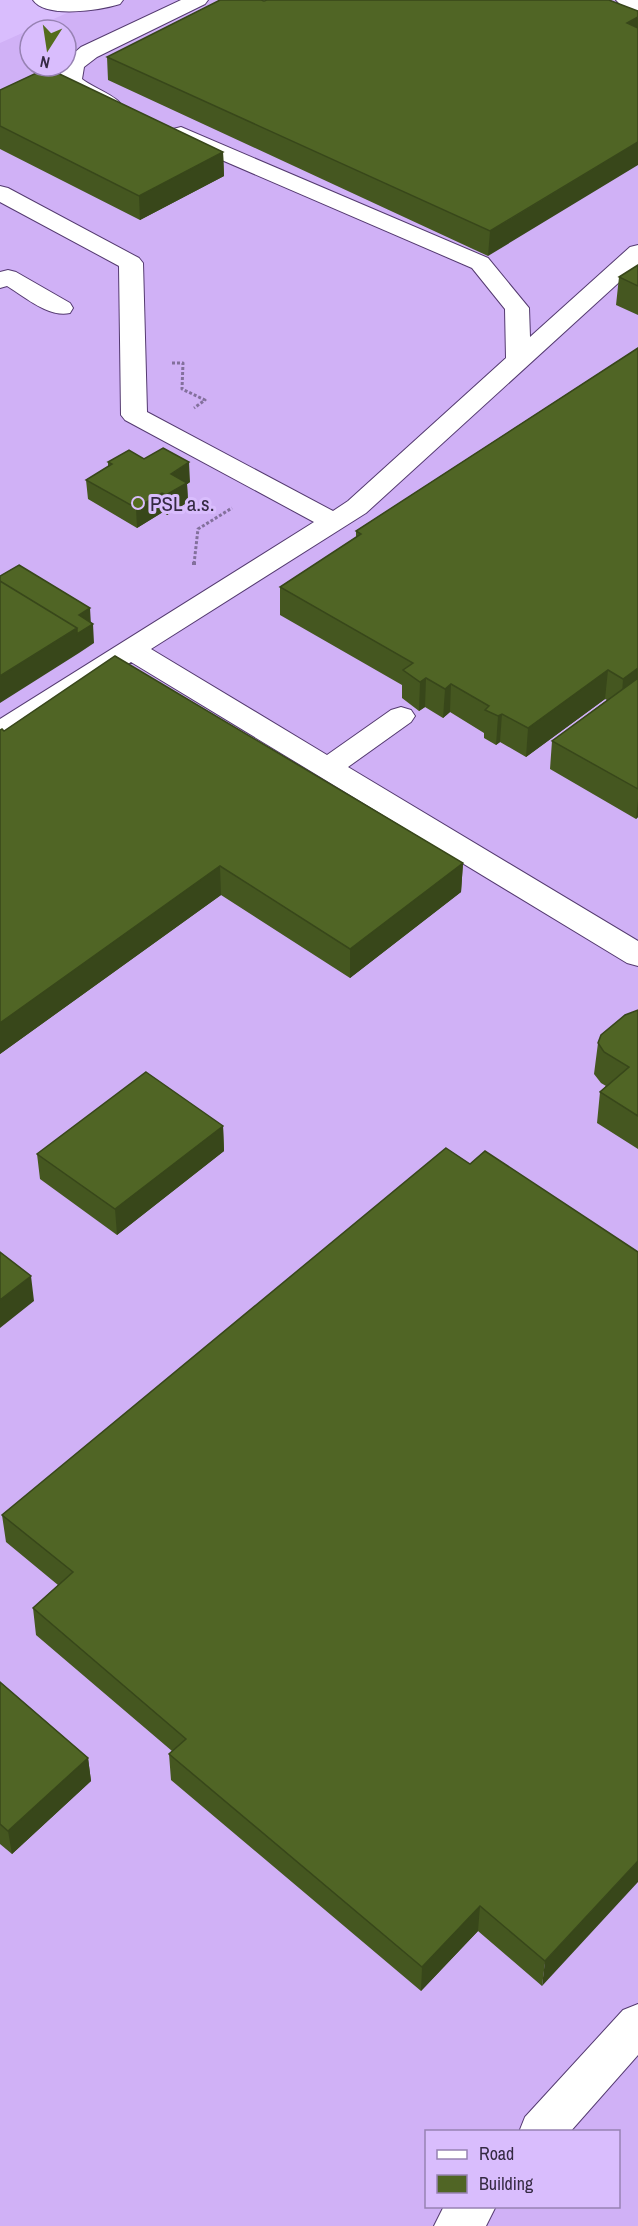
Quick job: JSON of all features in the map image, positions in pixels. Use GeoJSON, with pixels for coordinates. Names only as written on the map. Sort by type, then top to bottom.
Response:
{"type":"FeatureCollection","features":[{"type":"Feature","properties":{"kind":"lane"},"geometry":{"type":"LineString","coordinates":[[43,0],[57,5],[83,7],[113,0]]}},
{"type":"Feature","properties":{"kind":"lane"},"geometry":{"type":"LineString","coordinates":[[129,112],[86,93],[71,81],[73,65],[89,52],[198,0]]}},
{"type":"Feature","properties":{"kind":"lane"},"geometry":{"type":"LineString","coordinates":[[626,0],[638,12]]}},
{"type":"Feature","properties":{"kind":"lane"},"geometry":{"type":"LineString","coordinates":[[162,126],[480,263],[518,308],[519,361]]}},
{"type":"Feature","properties":{"kind":"lane"},"geometry":{"type":"LineString","coordinates":[[0,193],[131,263],[134,415],[334,522]]}},
{"type":"Feature","properties":{"kind":"lane"},"geometry":{"type":"LineString","coordinates":[[0,732],[357,507],[638,252]]}},
{"type":"Feature","properties":{"kind":"lane"},"geometry":{"type":"LineString","coordinates":[[4,279],[61,308]]}},
{"type":"Feature","properties":{"kind":"lane"},"geometry":{"type":"LineString","coordinates":[[132,650],[638,955]]}},
{"type":"Feature","properties":{"kind":"lane"},"geometry":{"type":"LineString","coordinates":[[328,768],[400,716]]}},
{"type":"Feature","properties":{"kind":"lane"},"geometry":{"type":"LineString","coordinates":[[543,2130],[638,2024]]}},
{"type":"Feature","properties":{"kind":"lane"},"geometry":{"type":"LineString","coordinates":[[457,2226],[472,2208]]}},
{"type":"Feature","properties":{"kind":"shaded area"},"geometry":{"type":"Polygon","coordinates":[[[96,0],[638,0],[638,2226],[0,2226],[0,43],[18,35],[18,78],[78,78],[78,18],[56,18],[96,0]]]}},
{"type":"Feature","properties":{"kind":"building"},"geometry":{"type":"Polygon","coordinates":[[[220,0],[609,0],[638,11],[638,17],[627,23],[638,28],[638,142],[490,231],[107,57],[220,0]]]}},
{"type":"Feature","properties":{"kind":"building"},"geometry":{"type":"Polygon","coordinates":[[[26,78],[68,78],[223,152],[139,196],[0,126],[0,90],[26,78]]]}},
{"type":"Feature","properties":{"kind":"building"},"geometry":{"type":"Polygon","coordinates":[[[638,265],[638,286],[619,277],[638,265]]]}},
{"type":"Feature","properties":{"kind":"building"},"geometry":{"type":"Polygon","coordinates":[[[638,348],[638,668],[623,679],[608,670],[528,728],[502,714],[498,716],[485,710],[489,706],[451,684],[445,689],[426,678],[420,682],[403,670],[413,663],[280,587],[361,534],[356,531],[638,348]]]}},
{"type":"Feature","properties":{"kind":"building"},"geometry":{"type":"Polygon","coordinates":[[[163,448],[189,462],[171,474],[187,483],[166,495],[162,493],[136,508],[86,480],[112,464],[108,462],[129,450],[144,459],[163,448]]]}},
{"type":"Feature","properties":{"kind":"building"},"geometry":{"type":"Polygon","coordinates":[[[19,565],[90,608],[79,615],[93,624],[77,634],[77,628],[0,581],[0,576],[19,565]]]}},
{"type":"Feature","properties":{"kind":"building"},"geometry":{"type":"Polygon","coordinates":[[[0,581],[77,628],[0,676],[0,581]]]}},
{"type":"Feature","properties":{"kind":"building"},"geometry":{"type":"Polygon","coordinates":[[[115,656],[463,863],[350,949],[220,866],[0,1023],[0,730],[4,731],[115,656]]]}},
{"type":"Feature","properties":{"kind":"building"},"geometry":{"type":"Polygon","coordinates":[[[638,678],[638,789],[552,741],[638,678]]]}},
{"type":"Feature","properties":{"kind":"building"},"geometry":{"type":"Polygon","coordinates":[[[638,1010],[638,1116],[600,1092],[629,1067],[604,1052],[598,1043],[601,1035],[625,1015],[638,1010]]]}},
{"type":"Feature","properties":{"kind":"building"},"geometry":{"type":"Polygon","coordinates":[[[146,1072],[223,1126],[115,1209],[37,1154],[146,1072]]]}},
{"type":"Feature","properties":{"kind":"building"},"geometry":{"type":"Polygon","coordinates":[[[446,1148],[470,1164],[485,1151],[638,1252],[638,1861],[545,1961],[480,1906],[422,1967],[169,1754],[186,1739],[33,1608],[73,1572],[2,1515],[446,1148]]]}},
{"type":"Feature","properties":{"kind":"building"},"geometry":{"type":"Polygon","coordinates":[[[0,1252],[31,1276],[0,1300],[0,1252]]]}},
{"type":"Feature","properties":{"kind":"building"},"geometry":{"type":"Polygon","coordinates":[[[0,1682],[88,1758],[8,1831],[0,1824],[0,1682]]]}},
{"type":"Feature","properties":{"kind":"place","name":"PSL a.s."},"geometry":{"type":"Point","coordinates":[138,503]}}]}
